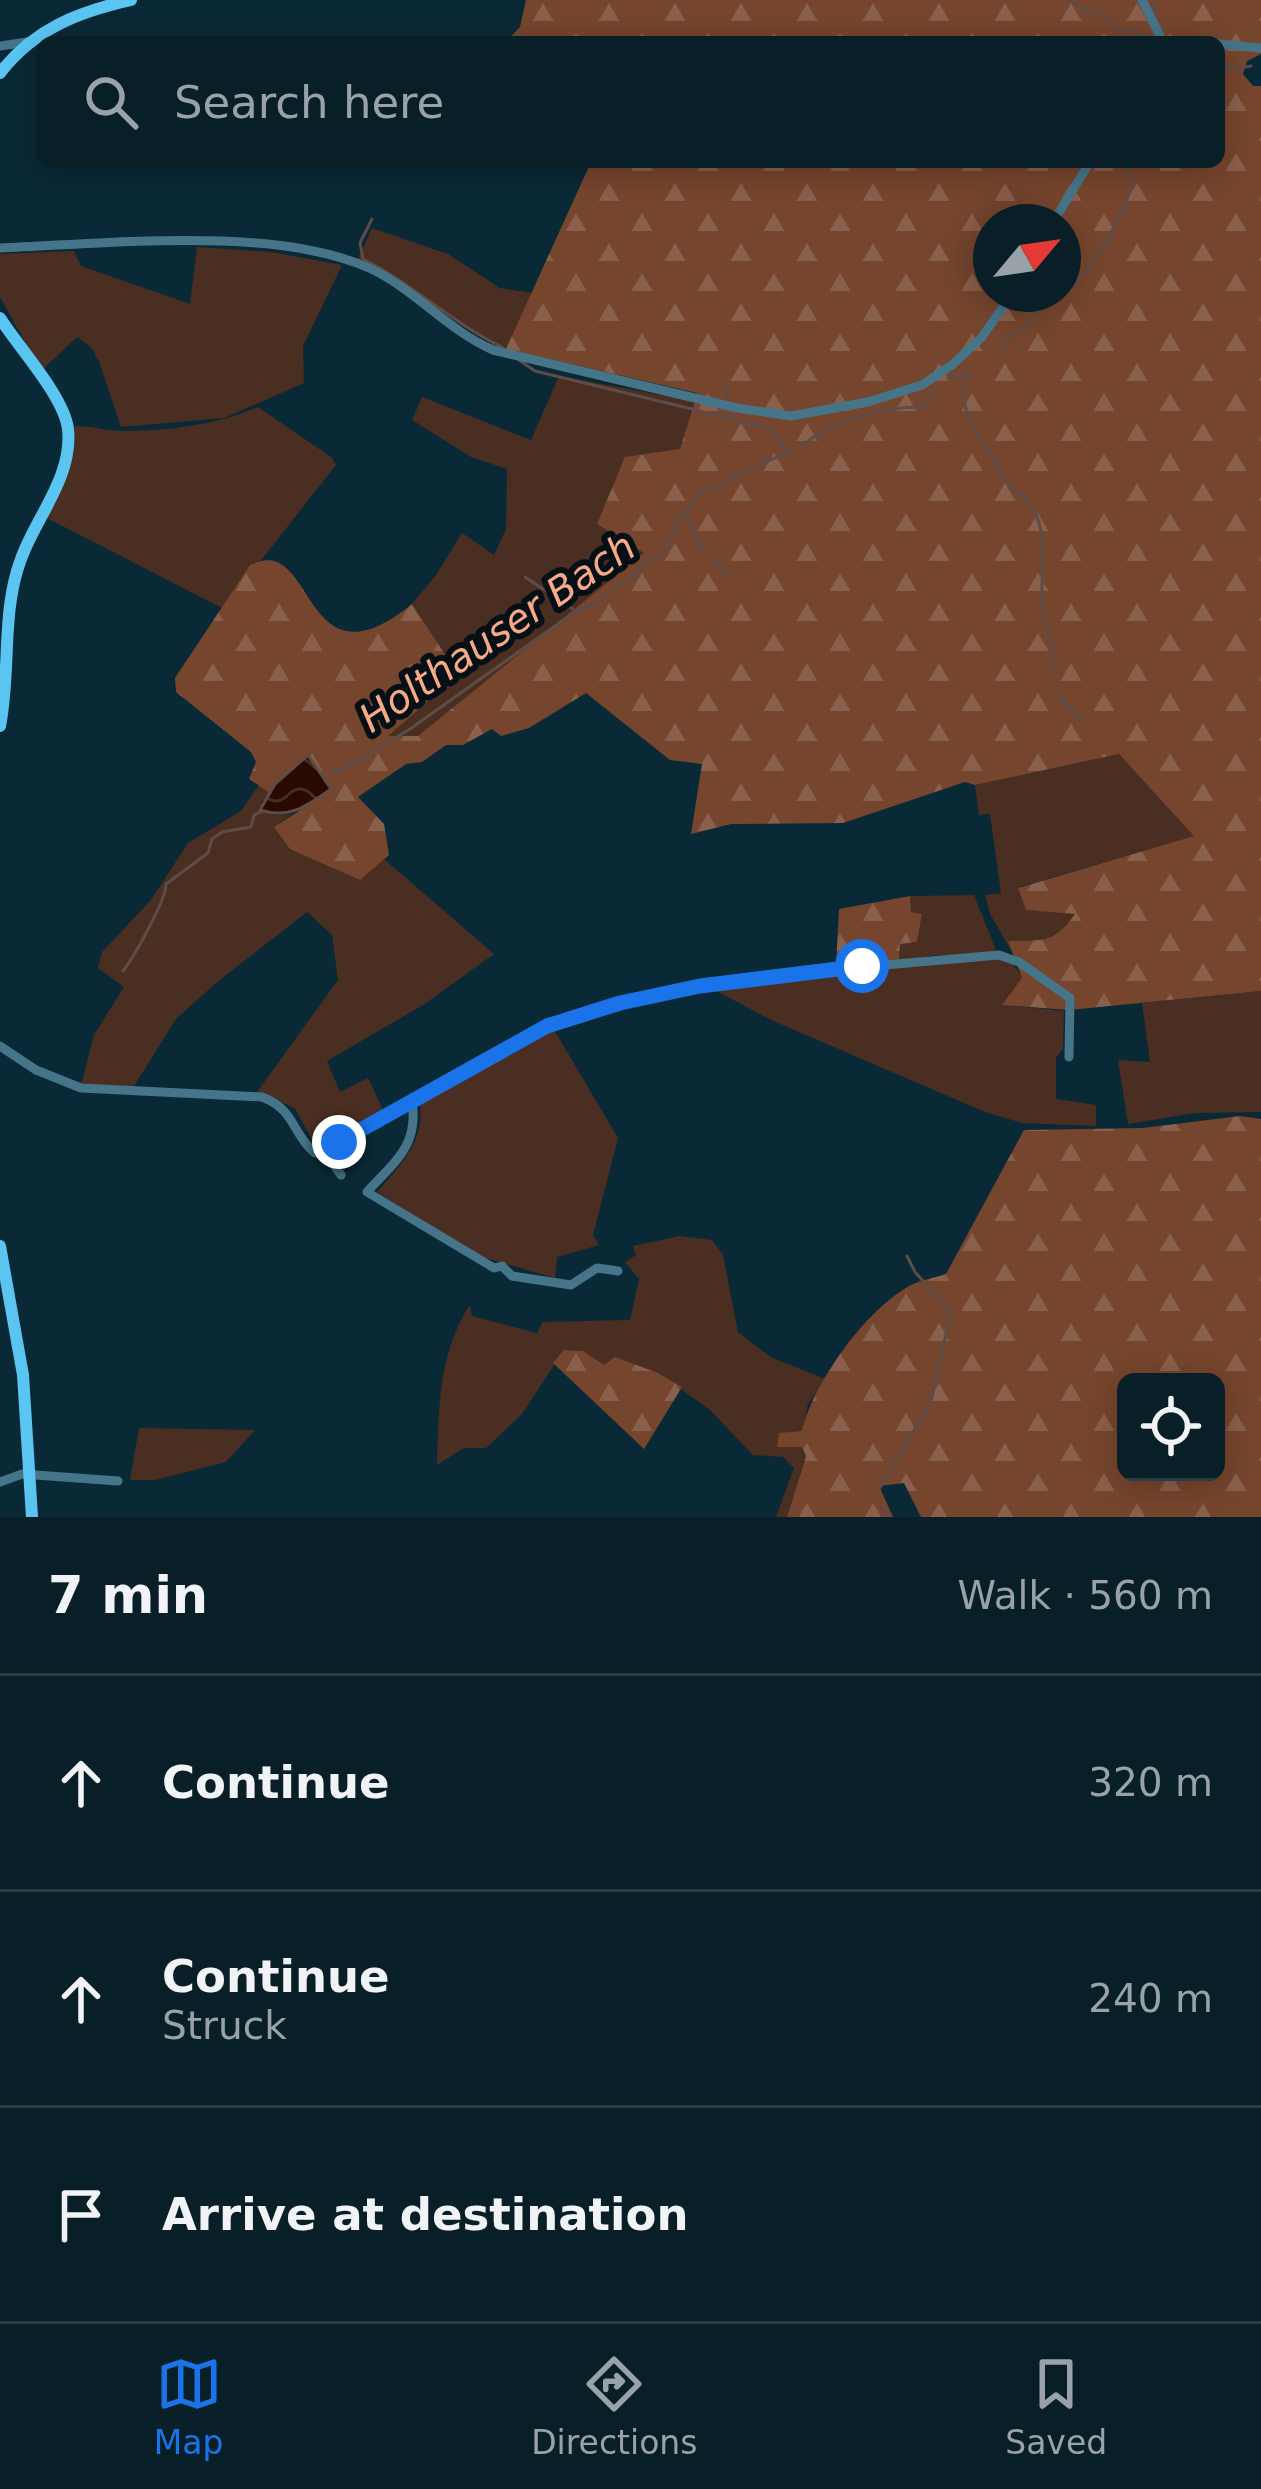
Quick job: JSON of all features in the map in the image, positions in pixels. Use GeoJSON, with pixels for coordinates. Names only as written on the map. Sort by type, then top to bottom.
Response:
{"type":"FeatureCollection","features":[{"type":"Feature","properties":{"kind":"main road"},"geometry":{"type":"LineString","coordinates":[[0,73],[27,42],[51,26],[131,0]]}},
{"type":"Feature","properties":{"kind":"main road"},"geometry":{"type":"LineString","coordinates":[[0,318],[59,405],[68,433],[56,488],[20,562],[10,604],[0,722]]}},
{"type":"Feature","properties":{"kind":"main road"},"geometry":{"type":"LineString","coordinates":[[0,1246],[23,1375],[32,1517]]}},
{"type":"Feature","properties":{"kind":"street"},"geometry":{"type":"LineString","coordinates":[[1142,0],[1160,36]]}},
{"type":"Feature","properties":{"kind":"street"},"geometry":{"type":"LineString","coordinates":[[0,46],[27,42]]}},
{"type":"Feature","properties":{"kind":"street"},"geometry":{"type":"LineString","coordinates":[[1225,45],[1261,48]]}},
{"type":"Feature","properties":{"kind":"street"},"geometry":{"type":"LineString","coordinates":[[1064,204],[1086,168]]}},
{"type":"Feature","properties":{"kind":"street"},"geometry":{"type":"LineString","coordinates":[[0,248],[191,242],[263,245],[350,261],[384,276],[465,334],[506,354],[780,416],[868,402],[922,386],[982,337],[999,312]]}},
{"type":"Feature","properties":{"kind":"street"},"geometry":{"type":"LineString","coordinates":[[0,1046],[36,1070],[81,1088],[262,1097],[280,1104],[307,1148],[315,1153],[547,1026],[620,1003],[760,976],[999,956],[1019,962],[1070,998],[1069,1057]]}},
{"type":"Feature","properties":{"kind":"street"},"geometry":{"type":"LineString","coordinates":[[412,1101],[413,1135],[388,1173],[367,1192],[494,1268],[502,1266],[512,1276],[571,1286],[597,1268],[618,1271]]}},
{"type":"Feature","properties":{"kind":"street"},"geometry":{"type":"LineString","coordinates":[[323,1150],[341,1175]]}},
{"type":"Feature","properties":{"kind":"street"},"geometry":{"type":"LineString","coordinates":[[0,1482],[28,1474],[118,1481]]}},
{"type":"Feature","properties":{"kind":"shaded area"},"geometry":{"type":"Polygon","coordinates":[[[372,228],[448,254],[500,288],[533,293],[506,349],[358,259],[372,228]]]}},
{"type":"Feature","properties":{"kind":"shaded area"},"geometry":{"type":"Polygon","coordinates":[[[197,247],[271,252],[342,265],[303,346],[304,383],[224,418],[121,427],[91,347],[77,337],[41,371],[0,297],[0,254],[74,251],[81,266],[190,304],[197,247]]]}},
{"type":"Feature","properties":{"kind":"shaded area"},"geometry":{"type":"Polygon","coordinates":[[[559,376],[694,401],[680,449],[597,524],[645,553],[418,736],[387,736],[427,702],[454,668],[412,604],[462,533],[494,555],[506,529],[507,469],[471,457],[412,420],[422,397],[531,440],[559,376]]]}},
{"type":"Feature","properties":{"kind":"shaded area"},"geometry":{"type":"Polygon","coordinates":[[[258,407],[336,465],[262,559],[250,565],[222,608],[47,518],[75,426],[124,431],[175,428],[258,407]]]}},
{"type":"Feature","properties":{"kind":"shaded area"},"geometry":{"type":"Polygon","coordinates":[[[1119,754],[1195,836],[1019,887],[1026,910],[1076,913],[1048,938],[1008,941],[1013,954],[990,914],[985,895],[1001,893],[990,814],[979,815],[975,785],[1119,754]]]}},
{"type":"Feature","properties":{"kind":"shaded area"},"geometry":{"type":"Polygon","coordinates":[[[259,785],[270,793],[261,803],[274,815],[292,814],[274,827],[360,879],[384,859],[494,954],[423,1005],[327,1061],[340,1092],[368,1078],[384,1112],[317,1149],[295,1108],[257,1092],[338,980],[332,935],[307,912],[176,1019],[131,1091],[81,1085],[94,1035],[124,987],[98,968],[102,952],[151,900],[188,843],[241,811],[259,785]]]}},
{"type":"Feature","properties":{"kind":"shaded area"},"geometry":{"type":"Polygon","coordinates":[[[974,895],[996,950],[975,957],[899,960],[900,944],[917,942],[922,915],[911,913],[910,896],[974,895]]]}},
{"type":"Feature","properties":{"kind":"shaded area"},"geometry":{"type":"Polygon","coordinates":[[[1009,959],[1023,978],[1003,1005],[1064,1011],[1063,1049],[1056,1058],[1056,1099],[1096,1105],[1096,1126],[1022,1123],[985,1112],[771,1020],[707,986],[870,967],[1009,959]]]}},
{"type":"Feature","properties":{"kind":"shaded area"},"geometry":{"type":"Polygon","coordinates":[[[1261,991],[1261,1112],[1196,1113],[1128,1124],[1118,1060],[1150,1062],[1142,1003],[1261,991]]]}},
{"type":"Feature","properties":{"kind":"shaded area"},"geometry":{"type":"Polygon","coordinates":[[[553,1028],[618,1138],[593,1235],[599,1245],[557,1257],[555,1278],[475,1255],[377,1192],[415,1140],[420,1102],[553,1028]]]}},
{"type":"Feature","properties":{"kind":"shaded area"},"geometry":{"type":"Polygon","coordinates":[[[680,1236],[712,1240],[723,1255],[738,1332],[772,1358],[826,1379],[808,1404],[802,1432],[779,1434],[803,1447],[806,1455],[787,1517],[776,1517],[794,1468],[783,1457],[753,1455],[709,1409],[658,1373],[604,1366],[564,1350],[522,1414],[486,1448],[464,1448],[437,1465],[446,1362],[470,1305],[472,1316],[537,1333],[543,1322],[630,1320],[639,1279],[625,1262],[636,1255],[633,1246],[680,1236]]]}},
{"type":"Feature","properties":{"kind":"shaded area"},"geometry":{"type":"Polygon","coordinates":[[[139,1428],[255,1430],[226,1462],[155,1480],[130,1480],[139,1428]]]}},
{"type":"Feature","properties":{"kind":"green space"},"geometry":{"type":"Polygon","coordinates":[[[526,0],[1261,0],[1261,54],[1247,61],[1243,74],[1253,86],[1261,86],[1261,991],[1069,1010],[1002,1005],[1022,978],[1008,941],[1046,938],[1075,914],[1026,910],[1018,888],[1194,836],[1119,754],[975,785],[965,782],[843,823],[731,824],[691,834],[702,764],[670,760],[586,693],[529,728],[501,736],[492,729],[463,745],[446,745],[422,762],[406,764],[358,797],[384,824],[389,855],[360,880],[290,849],[274,827],[308,805],[309,756],[275,783],[270,793],[249,779],[256,762],[251,752],[176,692],[175,678],[250,565],[272,561],[288,570],[329,623],[349,632],[376,627],[412,604],[454,668],[427,702],[388,736],[418,736],[644,553],[597,524],[625,457],[680,449],[697,393],[506,349],[588,168],[1225,168],[1225,36],[512,36],[520,27],[526,0]]]}},
{"type":"Feature","properties":{"kind":"green space"},"geometry":{"type":"Polygon","coordinates":[[[910,896],[911,912],[922,914],[917,942],[900,944],[899,960],[836,967],[839,909],[910,896]]]}},
{"type":"Feature","properties":{"kind":"green space"},"geometry":{"type":"Polygon","coordinates":[[[1240,1116],[1261,1119],[1261,1517],[921,1517],[904,1483],[879,1486],[893,1517],[787,1517],[806,1456],[802,1447],[777,1447],[779,1433],[802,1431],[829,1371],[875,1312],[909,1286],[946,1274],[1024,1130],[1143,1128],[1240,1116]]]}},
{"type":"Feature","properties":{"kind":"green space"},"geometry":{"type":"Polygon","coordinates":[[[564,1350],[583,1351],[604,1365],[615,1357],[682,1387],[644,1449],[553,1363],[564,1350]]]}},
{"type":"Feature","properties":{"kind":"water"},"geometry":{"type":"Polygon","coordinates":[[[308,755],[331,789],[297,810],[260,810],[275,784],[308,755]]]}},
{"type":"Feature","properties":{"kind":"waterway"},"geometry":{"type":"LineString","coordinates":[[1070,0],[1100,14],[1116,29],[1143,36]]}},
{"type":"Feature","properties":{"kind":"waterway"},"geometry":{"type":"LineString","coordinates":[[1152,0],[1157,20]]}},
{"type":"Feature","properties":{"kind":"waterway","name":"Holthauser Bach"},"geometry":{"type":"LineString","coordinates":[[1225,64],[1251,66]]}},
{"type":"Feature","properties":{"kind":"waterway","name":"Holthauser Bach"},"geometry":{"type":"LineString","coordinates":[[1081,276],[1104,245],[1127,198],[1132,180],[1128,168]]}},
{"type":"Feature","properties":{"kind":"waterway"},"geometry":{"type":"LineString","coordinates":[[372,219],[360,243],[363,259],[502,347]]}},
{"type":"Feature","properties":{"kind":"waterway"},"geometry":{"type":"LineString","coordinates":[[1002,349],[1037,312]]}},
{"type":"Feature","properties":{"kind":"waterway"},"geometry":{"type":"LineString","coordinates":[[519,360],[535,371],[725,417],[730,414],[733,419],[769,428],[789,452]]}},
{"type":"Feature","properties":{"kind":"waterway"},"geometry":{"type":"LineString","coordinates":[[948,379],[968,373],[964,394],[972,423],[1001,475],[1035,511],[1043,548],[1043,612],[1052,651],[1051,674]]}},
{"type":"Feature","properties":{"kind":"waterway"},"geometry":{"type":"LineString","coordinates":[[726,400],[727,383]]}},
{"type":"Feature","properties":{"kind":"waterway","name":"Holthauser Bach"},"geometry":{"type":"LineString","coordinates":[[803,446],[827,429],[859,417],[924,407],[934,391]]}},
{"type":"Feature","properties":{"kind":"waterway","name":"Holthauser Bach"},"geometry":{"type":"LineString","coordinates":[[332,771],[410,729],[576,611],[599,603],[614,587],[630,580],[644,563],[663,554],[679,519],[706,487],[719,489],[733,476],[794,450]]}},
{"type":"Feature","properties":{"kind":"waterway"},"geometry":{"type":"LineString","coordinates":[[686,515],[704,550]]}},
{"type":"Feature","properties":{"kind":"waterway"},"geometry":{"type":"LineString","coordinates":[[715,561],[728,575]]}},
{"type":"Feature","properties":{"kind":"waterway"},"geometry":{"type":"LineString","coordinates":[[525,577],[573,609]]}},
{"type":"Feature","properties":{"kind":"waterway"},"geometry":{"type":"LineString","coordinates":[[1059,693],[1065,706]]}},
{"type":"Feature","properties":{"kind":"waterway"},"geometry":{"type":"LineString","coordinates":[[1062,699],[1081,720]]}},
{"type":"Feature","properties":{"kind":"waterway","name":"Holthauser Bach"},"geometry":{"type":"LineString","coordinates":[[123,971],[156,914],[166,884],[208,853],[212,839],[222,832],[251,827],[254,815],[263,811]]}},
{"type":"Feature","properties":{"kind":"waterway"},"geometry":{"type":"LineString","coordinates":[[878,1491],[931,1401],[951,1312],[907,1256]]}},
{"type":"Feature","properties":{"kind":"waterway"},"geometry":{"type":"LineString","coordinates":[[882,1506],[887,1517]]}},
{"type":"Feature","properties":{"kind":"route"},"geometry":{"type":"LineString","coordinates":[[339,1142],[547,1026],[620,1003],[700,986],[862,966]]}}]}
